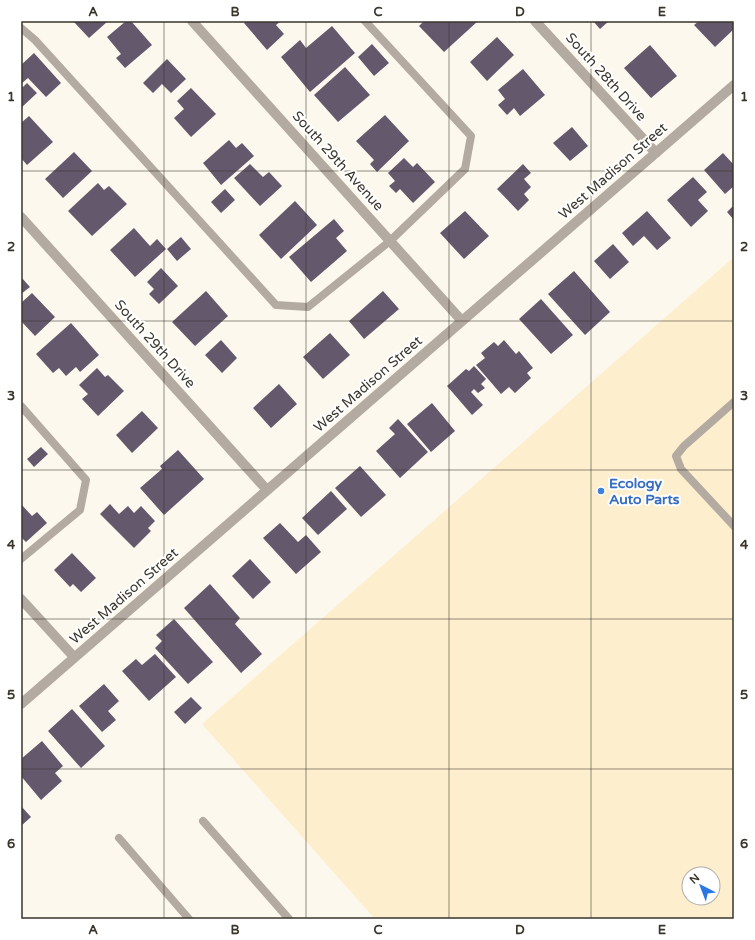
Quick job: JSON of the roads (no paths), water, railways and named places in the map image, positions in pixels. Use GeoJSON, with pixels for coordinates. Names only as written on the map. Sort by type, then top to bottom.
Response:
{"type":"FeatureCollection","features":[{"type":"Feature","properties":{"kind":"street","name":"South 29th Avenue"},"geometry":{"type":"LineString","coordinates":[[192,21],[462,321]]}},
{"type":"Feature","properties":{"kind":"street","name":"South 28th Drive"},"geometry":{"type":"LineString","coordinates":[[535,21],[656,153]]}},
{"type":"Feature","properties":{"kind":"street","name":"West Madison Street"},"geometry":{"type":"LineString","coordinates":[[21,704],[734,85]]}},
{"type":"Feature","properties":{"kind":"street","name":"South 29th Drive"},"geometry":{"type":"LineString","coordinates":[[21,217],[267,490]]}},
{"type":"Feature","properties":{"kind":"street"},"geometry":{"type":"LineString","coordinates":[[21,599],[74,657]]}},
{"type":"Feature","properties":{"kind":"lane"},"geometry":{"type":"LineString","coordinates":[[21,28],[35,40],[134,147],[276,305],[308,307],[390,241],[465,169],[471,136],[365,21]]}},
{"type":"Feature","properties":{"kind":"lane"},"geometry":{"type":"LineString","coordinates":[[734,402],[684,446],[676,456],[681,469],[734,526]]}},
{"type":"Feature","properties":{"kind":"lane"},"geometry":{"type":"LineString","coordinates":[[21,406],[86,480],[80,510],[21,558]]}},
{"type":"Feature","properties":{"kind":"lane"},"geometry":{"type":"LineString","coordinates":[[203,821],[289,919]]}},
{"type":"Feature","properties":{"kind":"lane"},"geometry":{"type":"LineString","coordinates":[[119,838],[189,919]]}},
{"type":"Feature","properties":{"kind":"place","name":"Ecology Auto Parts"},"geometry":{"type":"Point","coordinates":[601,491]}}]}
